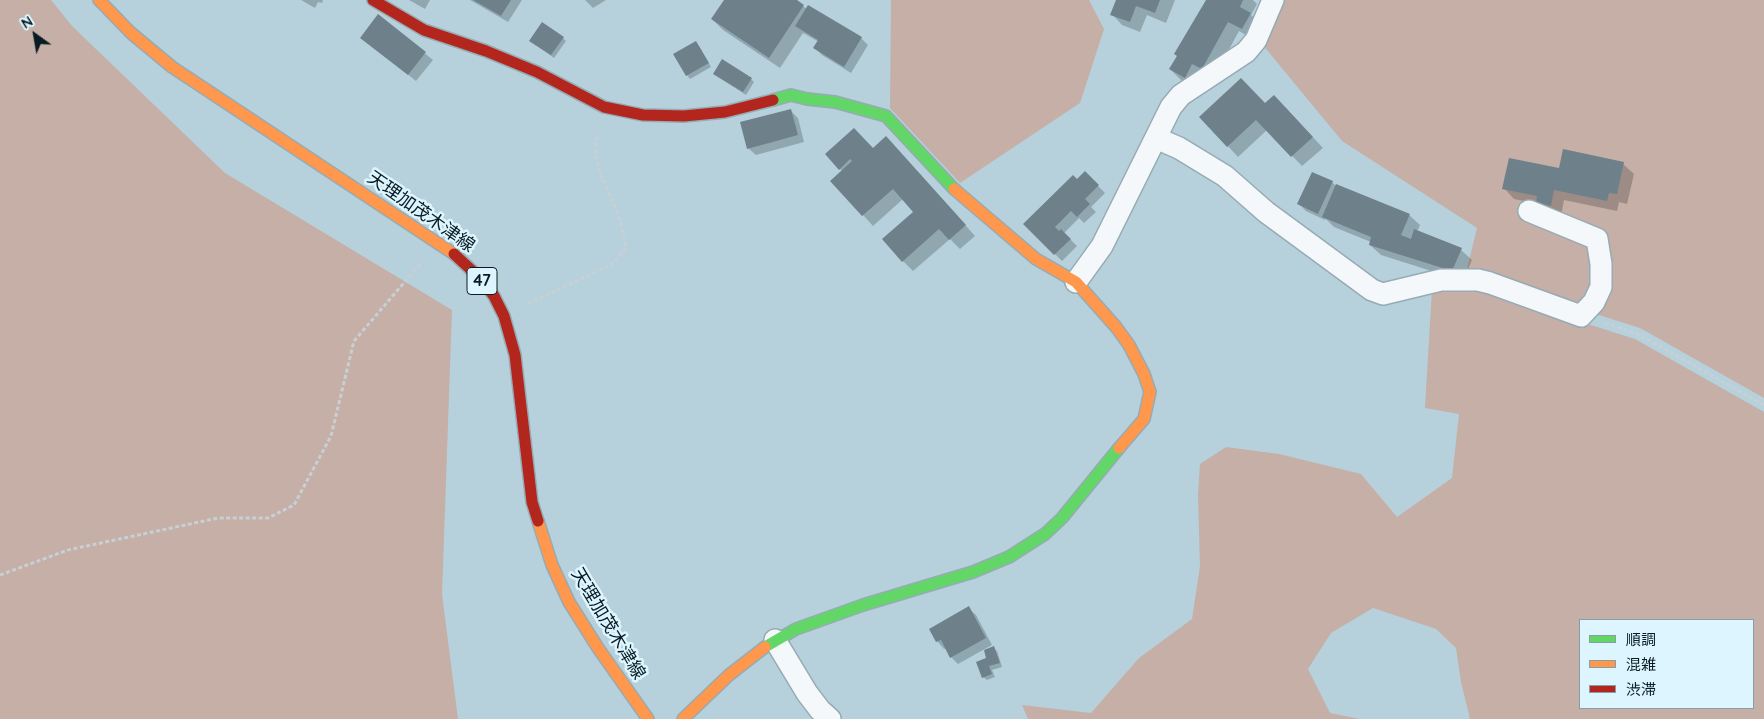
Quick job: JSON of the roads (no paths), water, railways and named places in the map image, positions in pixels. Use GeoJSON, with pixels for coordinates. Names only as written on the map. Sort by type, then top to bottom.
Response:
{"type":"FeatureCollection","features":[{"type":"Feature","properties":{"kind":"street","name":"天理加茂木津線"},"geometry":{"type":"LineString","coordinates":[[99,0],[131,33],[172,68],[438,242],[463,260],[494,296],[504,316],[515,355],[532,502],[552,565],[569,602],[598,648],[648,719]]}},
{"type":"Feature","properties":{"kind":"street"},"geometry":{"type":"LineString","coordinates":[[373,0],[424,30],[537,72],[604,107],[642,115],[684,116],[725,112],[790,95],[834,102],[886,116],[954,189],[1036,259],[1076,282],[1116,327],[1129,345],[1147,383],[1149,401],[1144,419],[1104,464],[1062,518],[1045,534],[1009,557],[973,572],[863,605],[796,629],[775,640],[729,675],[683,719]]}},
{"type":"Feature","properties":{"kind":"street"},"geometry":{"type":"LineString","coordinates":[[1076,282],[1102,246],[1170,107],[1181,95],[1246,52],[1256,40],[1272,0]]}},
{"type":"Feature","properties":{"kind":"street"},"geometry":{"type":"LineString","coordinates":[[1156,138],[1179,148],[1225,176],[1266,212],[1372,290],[1383,294],[1441,280],[1478,280],[1581,316],[1594,302],[1601,287],[1601,264],[1597,239],[1529,211]]}},
{"type":"Feature","properties":{"kind":"street"},"geometry":{"type":"LineString","coordinates":[[775,640],[807,693],[820,710],[830,719]]}}]}
